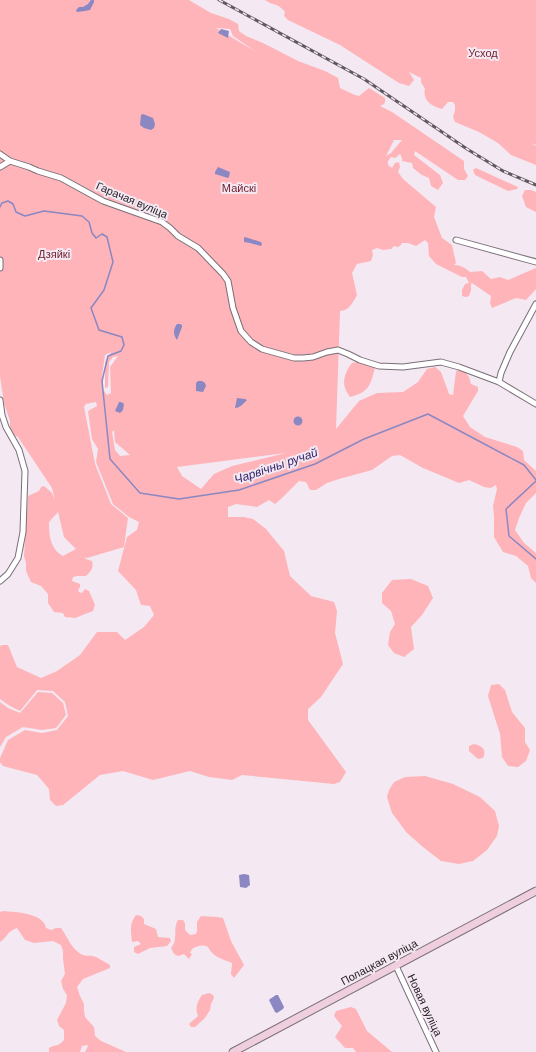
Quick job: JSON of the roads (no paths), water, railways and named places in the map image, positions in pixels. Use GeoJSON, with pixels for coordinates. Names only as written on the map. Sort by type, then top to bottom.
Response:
{"type":"FeatureCollection","features":[{"type":"Feature","properties":{"kind":"main road","name":"Полацкая вуліца"},"geometry":{"type":"LineString","coordinates":[[233,1052],[536,891]]}},
{"type":"Feature","properties":{"kind":"street","name":"Гарачая вуліца"},"geometry":{"type":"LineString","coordinates":[[0,154],[10,161],[61,178],[103,201],[162,222],[178,236],[198,248],[228,281],[233,308],[241,331],[251,342],[262,349],[294,358],[303,358],[338,350],[360,360],[379,366],[403,367],[441,362],[499,382]]}},
{"type":"Feature","properties":{"kind":"street"},"geometry":{"type":"LineString","coordinates":[[0,167],[10,161]]}},
{"type":"Feature","properties":{"kind":"street"},"geometry":{"type":"LineString","coordinates":[[456,240],[536,262]]}},
{"type":"Feature","properties":{"kind":"street"},"geometry":{"type":"LineString","coordinates":[[0,260],[0,268]]}},
{"type":"Feature","properties":{"kind":"street"},"geometry":{"type":"LineString","coordinates":[[536,304],[534,311],[510,352],[501,373],[499,382],[536,404]]}},
{"type":"Feature","properties":{"kind":"street"},"geometry":{"type":"LineString","coordinates":[[0,400],[2,416],[6,427],[19,450],[25,471],[25,477],[23,532],[18,558],[8,574],[0,581]]}},
{"type":"Feature","properties":{"kind":"street","name":"Новая вуліца"},"geometry":{"type":"LineString","coordinates":[[396,966],[436,1052]]}},
{"type":"Feature","properties":{"kind":"waterway","name":"Чарвічны ручай"},"geometry":{"type":"LineString","coordinates":[[0,207],[2,203],[8,201],[13,204],[16,212],[25,216],[44,211],[82,216],[89,222],[92,233],[96,238],[102,234],[107,237],[113,262],[104,290],[91,308],[99,330],[122,337],[124,345],[121,351],[108,356],[102,381],[110,459],[140,493],[179,499],[239,490],[315,464],[364,439],[428,414],[524,465],[536,480]]}},
{"type":"Feature","properties":{"kind":"waterway","name":"Чарвічны ручай"},"geometry":{"type":"LineString","coordinates":[[536,481],[506,509],[509,536],[536,559]]}},
{"type":"Feature","properties":{"kind":"railway"},"geometry":{"type":"LineString","coordinates":[[219,0],[364,79],[467,149],[503,171],[536,185]]}},
{"type":"Feature","properties":{"kind":"park label","name":"Усход"},"geometry":{"type":"Point","coordinates":[483,53]}},
{"type":"Feature","properties":{"kind":"park label","name":"Майскі"},"geometry":{"type":"Point","coordinates":[239,188]}},
{"type":"Feature","properties":{"kind":"park label","name":"Дзяйкі"},"geometry":{"type":"Point","coordinates":[54,254]}}]}
